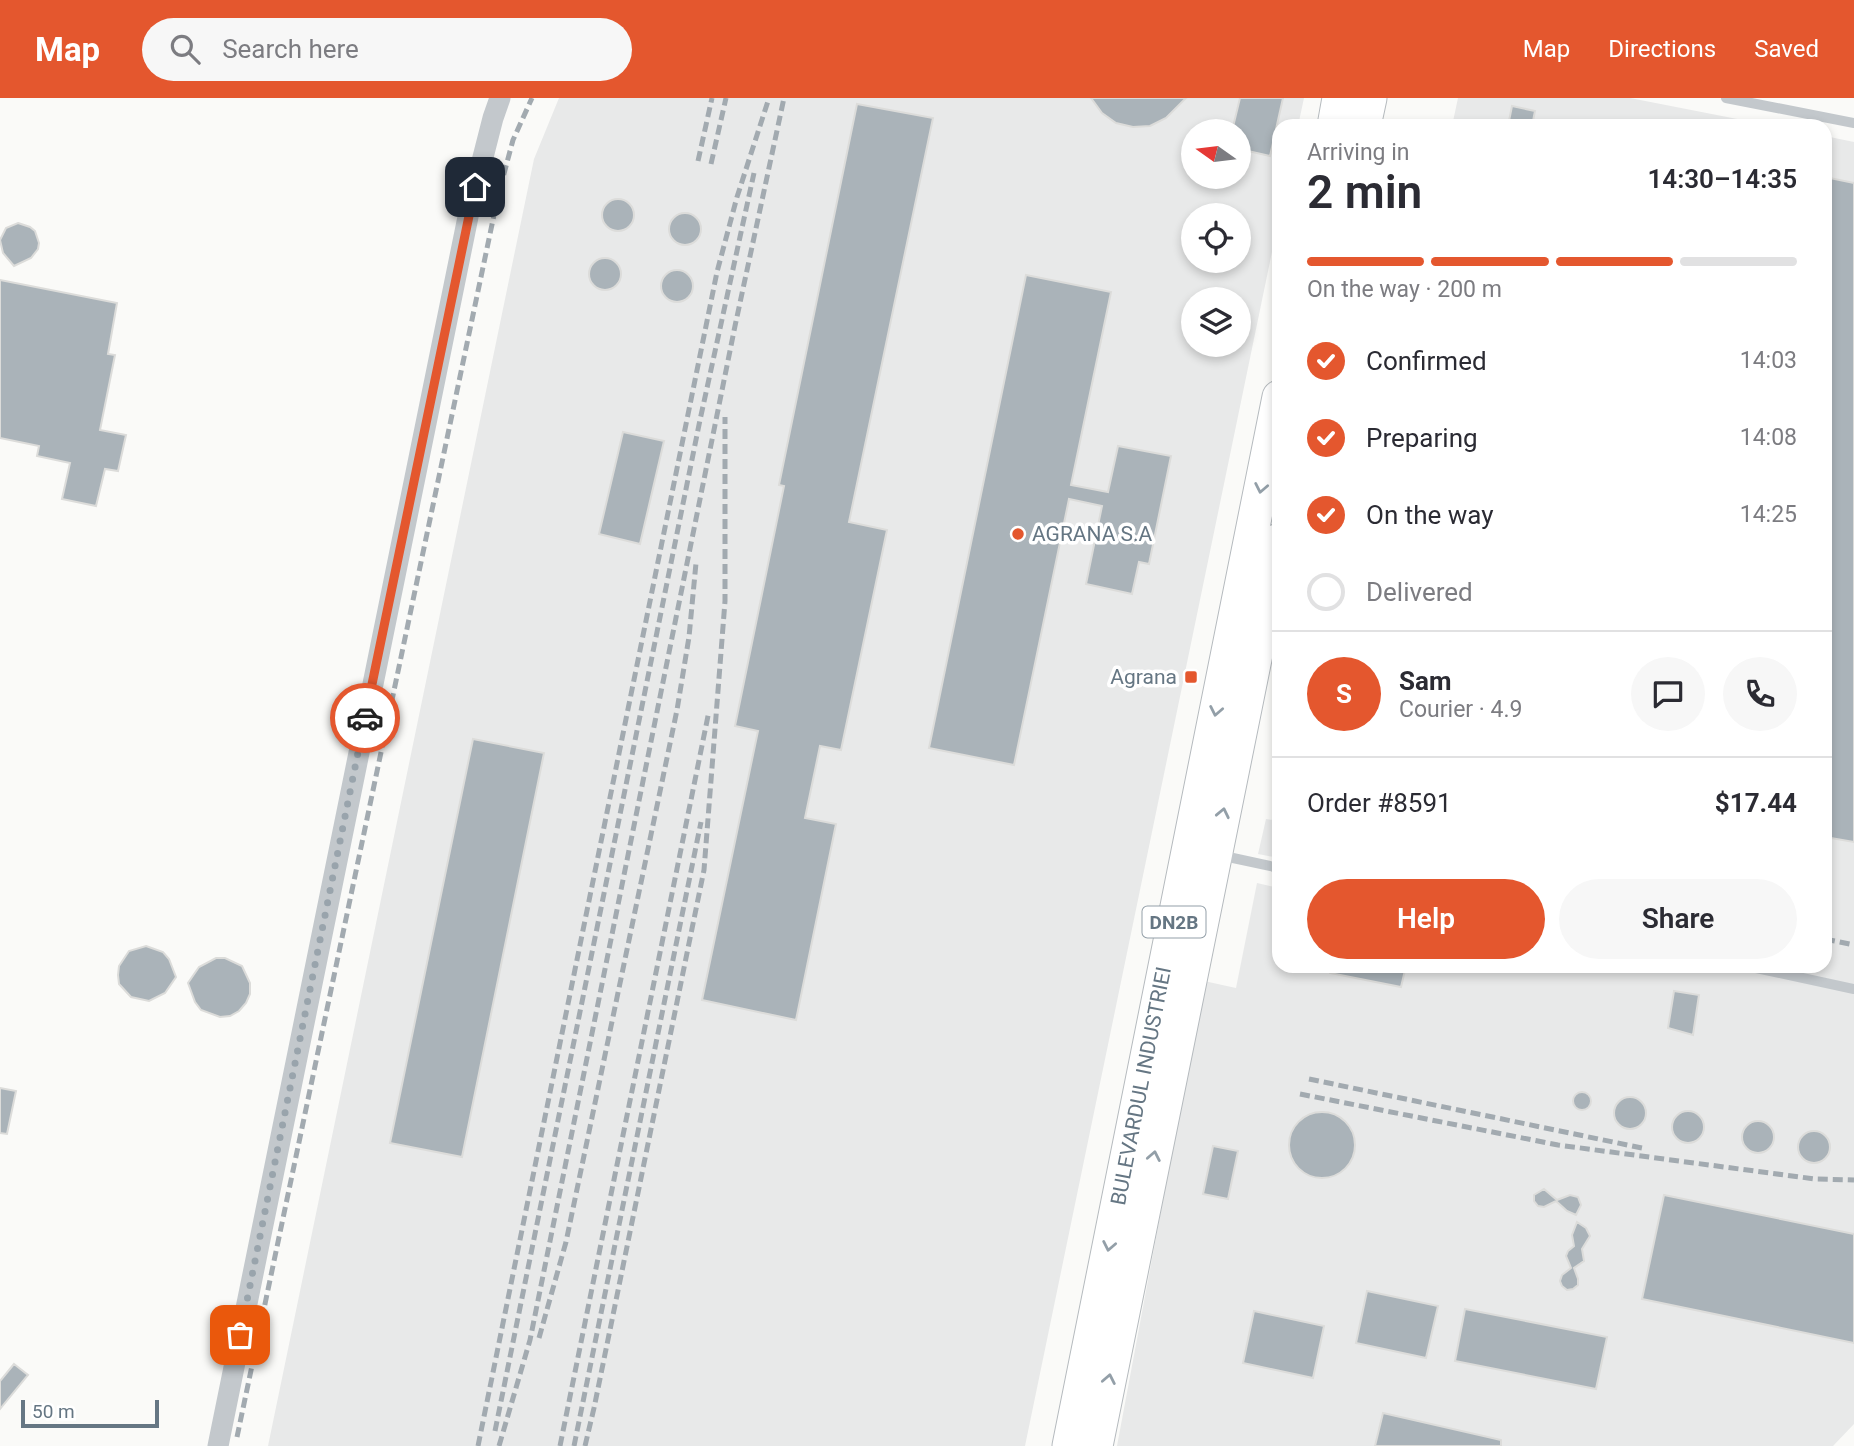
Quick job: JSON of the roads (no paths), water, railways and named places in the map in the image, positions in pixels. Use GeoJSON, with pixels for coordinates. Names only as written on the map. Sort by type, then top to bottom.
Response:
{"type":"FeatureCollection","features":[{"type":"Feature","properties":{"kind":"main road"},"geometry":{"type":"LineString","coordinates":[[1335,119],[1339,98]]}},
{"type":"Feature","properties":{"kind":"main road"},"geometry":{"type":"LineString","coordinates":[[1366,119],[1370,98]]}},
{"type":"Feature","properties":{"kind":"main road","name":"BULEVARDUL INDUSTRIEI"},"geometry":{"type":"LineString","coordinates":[[1096,1446],[1272,438]]}},
{"type":"Feature","properties":{"kind":"main road","name":"BULEVARDUL INDUSTRIEI"},"geometry":{"type":"LineString","coordinates":[[1069,1446],[1202,851],[1272,568]]}},
{"type":"Feature","properties":{"kind":"street"},"geometry":{"type":"LineString","coordinates":[[218,1446],[469,212],[500,98]]}},
{"type":"Feature","properties":{"kind":"lane"},"geometry":{"type":"LineString","coordinates":[[1726,98],[1854,123]]}},
{"type":"Feature","properties":{"kind":"lane"},"geometry":{"type":"LineString","coordinates":[[1202,851],[1272,866]]}},
{"type":"Feature","properties":{"kind":"lane"},"geometry":{"type":"LineString","coordinates":[[1780,973],[1854,989]]}},
{"type":"Feature","properties":{"kind":"railway"},"geometry":{"type":"LineString","coordinates":[[237,1437],[498,196],[513,140],[532,98]]}},
{"type":"Feature","properties":{"kind":"railway"},"geometry":{"type":"LineString","coordinates":[[698,161],[712,98]]}},
{"type":"Feature","properties":{"kind":"railway"},"geometry":{"type":"LineString","coordinates":[[711,164],[726,98]]}},
{"type":"Feature","properties":{"kind":"railway"},"geometry":{"type":"LineString","coordinates":[[478,1446],[717,272],[737,197],[769,98]]}},
{"type":"Feature","properties":{"kind":"railway"},"geometry":{"type":"LineString","coordinates":[[499,1446],[530,1340],[735,326],[784,98]]}},
{"type":"Feature","properties":{"kind":"railway"},"geometry":{"type":"LineString","coordinates":[[495,1431],[700,420],[754,173]]}},
{"type":"Feature","properties":{"kind":"railway"},"geometry":{"type":"LineString","coordinates":[[585,1446],[704,870],[725,601],[725,417]]}},
{"type":"Feature","properties":{"kind":"railway"},"geometry":{"type":"LineString","coordinates":[[539,1338],[566,1242],[677,710],[689,637],[696,563]]}},
{"type":"Feature","properties":{"kind":"railway"},"geometry":{"type":"LineString","coordinates":[[560,1446],[709,711]]}},
{"type":"Feature","properties":{"kind":"railway"},"geometry":{"type":"LineString","coordinates":[[574,1446],[701,822]]}},
{"type":"Feature","properties":{"kind":"railway"},"geometry":{"type":"LineString","coordinates":[[1832,940],[1854,945]]}},
{"type":"Feature","properties":{"kind":"railway"},"geometry":{"type":"LineString","coordinates":[[1309,1079],[1642,1148]]}},
{"type":"Feature","properties":{"kind":"railway"},"geometry":{"type":"LineString","coordinates":[[1300,1094],[1558,1145],[1815,1179],[1854,1180]]}},
{"type":"Feature","properties":{"kind":"place","name":"AGRANA S.A"},"geometry":{"type":"Point","coordinates":[1018,534]}},
{"type":"Feature","properties":{"kind":"place","name":"Agrana"},"geometry":{"type":"Point","coordinates":[1191,677]}}]}
